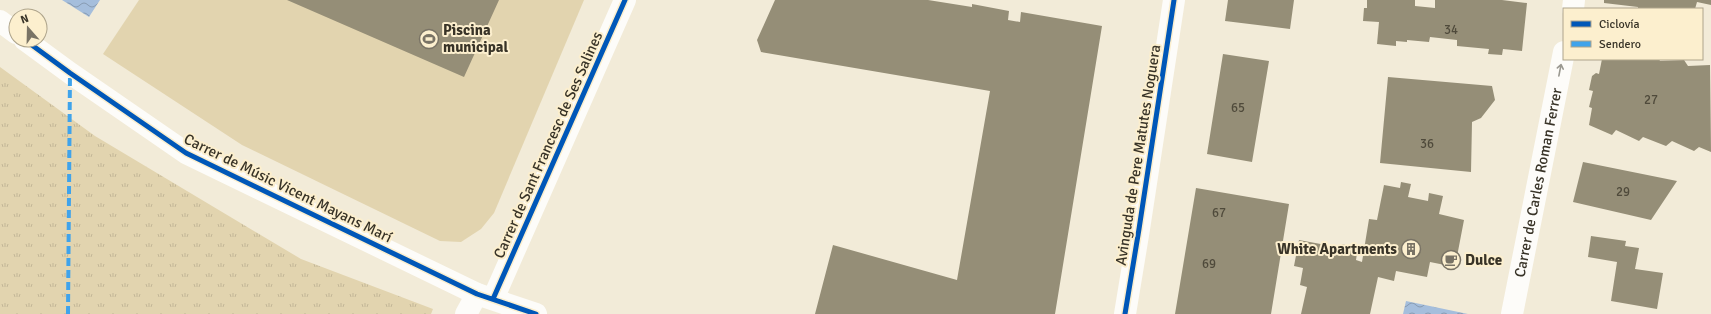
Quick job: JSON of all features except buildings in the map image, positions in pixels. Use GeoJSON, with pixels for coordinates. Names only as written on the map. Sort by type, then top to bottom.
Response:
{"type":"FeatureCollection","features":[{"type":"Feature","properties":{"kind":"street","name":"Carrer de Sant Francesc de Ses Salines"},"geometry":{"type":"LineString","coordinates":[[466,314],[485,296],[625,0]]}},
{"type":"Feature","properties":{"kind":"street","name":"Avinguda de Pere Matutes Noguera"},"geometry":{"type":"LineString","coordinates":[[1125,314],[1174,0]]}},
{"type":"Feature","properties":{"kind":"street","name":"Carrer de Músic Vicent Mayans Marí"},"geometry":{"type":"LineString","coordinates":[[36,48],[186,153],[485,296],[536,314]]}},
{"type":"Feature","properties":{"kind":"street","name":"Carrer de Carles Roman Ferrer"},"geometry":{"type":"LineString","coordinates":[[1512,314],[1563,57]]}},
{"type":"Feature","properties":{"kind":"green space"},"geometry":{"type":"Polygon","coordinates":[[[139,0],[584,0],[494,213],[481,229],[461,242],[440,241],[242,145],[103,54],[139,0]]]}},
{"type":"Feature","properties":{"kind":"green space"},"geometry":{"type":"Polygon","coordinates":[[[0,67],[95,136],[301,259],[433,309],[431,314],[0,314],[0,67]]]}},
{"type":"Feature","properties":{"kind":"water"},"geometry":{"type":"Polygon","coordinates":[[[62,0],[100,0],[89,17],[62,0]]]}},
{"type":"Feature","properties":{"kind":"water"},"geometry":{"type":"Polygon","coordinates":[[[1406,301],[1468,314],[1403,314],[1406,301]]]}},
{"type":"Feature","properties":{"kind":"marked path"},"geometry":{"type":"LineString","coordinates":[[68,314],[70,73]]}},
{"type":"Feature","properties":{"kind":"cycle path"},"geometry":{"type":"LineString","coordinates":[[493,299],[625,0]]}},
{"type":"Feature","properties":{"kind":"cycle path"},"geometry":{"type":"LineString","coordinates":[[1125,314],[1174,0]]}},
{"type":"Feature","properties":{"kind":"cycle path"},"geometry":{"type":"LineString","coordinates":[[36,48],[186,153],[477,294],[536,314]]}},
{"type":"Feature","properties":{"kind":"place","name":"Piscina municipal"},"geometry":{"type":"Point","coordinates":[429,39]}},
{"type":"Feature","properties":{"kind":"place","name":"White Apartments"},"geometry":{"type":"Point","coordinates":[1411,249]}},
{"type":"Feature","properties":{"kind":"place","name":"Dulce"},"geometry":{"type":"Point","coordinates":[1451,260]}}]}
